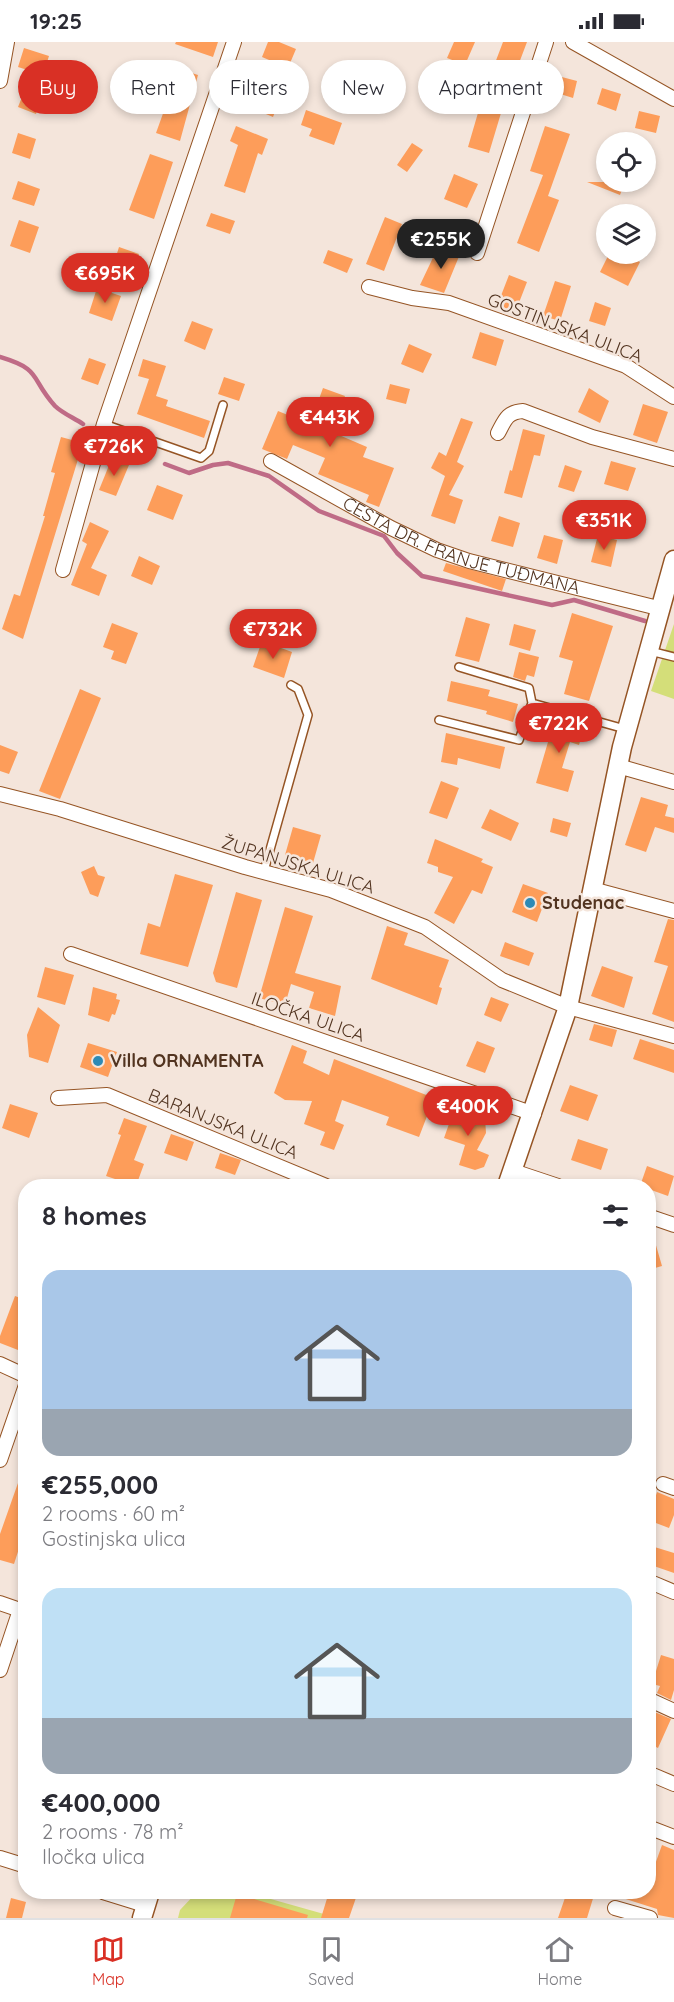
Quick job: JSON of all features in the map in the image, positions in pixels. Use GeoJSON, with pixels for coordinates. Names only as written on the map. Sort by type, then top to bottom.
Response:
{"type":"FeatureCollection","features":[{"type":"Feature","properties":{"kind":"main road"},"geometry":{"type":"LineString","coordinates":[[510,1179],[534,1114],[568,1007],[618,766],[674,560]]}},
{"type":"Feature","properties":{"kind":"street"},"geometry":{"type":"LineString","coordinates":[[0,81],[7,42]]}},
{"type":"Feature","properties":{"kind":"street"},"geometry":{"type":"LineString","coordinates":[[63,570],[104,424],[234,42]]}},
{"type":"Feature","properties":{"kind":"street"},"geometry":{"type":"LineString","coordinates":[[477,253],[546,42]]}},
{"type":"Feature","properties":{"kind":"street"},"geometry":{"type":"LineString","coordinates":[[573,42],[674,99]]}},
{"type":"Feature","properties":{"kind":"street","name":"GOSTINJSKA ULICA"},"geometry":{"type":"LineString","coordinates":[[369,287],[412,298],[449,303],[626,366],[674,397]]}},
{"type":"Feature","properties":{"kind":"street"},"geometry":{"type":"LineString","coordinates":[[498,433],[506,417],[513,412],[523,411],[592,437],[674,459]]}},
{"type":"Feature","properties":{"kind":"street","name":"CESTA DR. FRANJE TUĐMANA"},"geometry":{"type":"LineString","coordinates":[[271,461],[391,528],[437,550],[468,561],[662,609]]}},
{"type":"Feature","properties":{"kind":"street"},"geometry":{"type":"LineString","coordinates":[[618,766],[674,782]]}},
{"type":"Feature","properties":{"kind":"street","name":"ŽUPANJSKA ULICA"},"geometry":{"type":"LineString","coordinates":[[0,794],[60,809],[331,890],[425,927],[502,980],[568,1007],[674,1036]]}},
{"type":"Feature","properties":{"kind":"street"},"geometry":{"type":"LineString","coordinates":[[592,889],[674,911]]}},
{"type":"Feature","properties":{"kind":"street","name":"ILOČKA ULICA"},"geometry":{"type":"LineString","coordinates":[[71,954],[534,1114]]}},
{"type":"Feature","properties":{"kind":"street","name":"BARANJSKA ULICA"},"geometry":{"type":"LineString","coordinates":[[58,1098],[107,1095],[309,1179]]}},
{"type":"Feature","properties":{"kind":"street"},"geometry":{"type":"LineString","coordinates":[[656,1219],[674,1225]]}},
{"type":"Feature","properties":{"kind":"street"},"geometry":{"type":"LineString","coordinates":[[0,1364],[18,1372]]}},
{"type":"Feature","properties":{"kind":"street"},"geometry":{"type":"LineString","coordinates":[[0,1460],[18,1408]]}},
{"type":"Feature","properties":{"kind":"street"},"geometry":{"type":"LineString","coordinates":[[656,1584],[674,1592]]}},
{"type":"Feature","properties":{"kind":"street"},"geometry":{"type":"LineString","coordinates":[[0,1603],[18,1609]]}},
{"type":"Feature","properties":{"kind":"street"},"geometry":{"type":"LineString","coordinates":[[0,1670],[18,1624]]}},
{"type":"Feature","properties":{"kind":"street"},"geometry":{"type":"LineString","coordinates":[[656,1702],[674,1710]]}},
{"type":"Feature","properties":{"kind":"street"},"geometry":{"type":"LineString","coordinates":[[656,1776],[674,1784]]}},
{"type":"Feature","properties":{"kind":"street"},"geometry":{"type":"LineString","coordinates":[[656,1830],[674,1838]]}},
{"type":"Feature","properties":{"kind":"street"},"geometry":{"type":"LineString","coordinates":[[0,1858],[18,1864]]}},
{"type":"Feature","properties":{"kind":"street"},"geometry":{"type":"LineString","coordinates":[[127,1899],[146,1905]]}},
{"type":"Feature","properties":{"kind":"street"},"geometry":{"type":"LineString","coordinates":[[615,1908],[650,1918]]}},
{"type":"Feature","properties":{"kind":"lane"},"geometry":{"type":"LineString","coordinates":[[104,424],[201,458],[209,451],[223,405]]}},
{"type":"Feature","properties":{"kind":"lane"},"geometry":{"type":"LineString","coordinates":[[649,651],[674,657]]}},
{"type":"Feature","properties":{"kind":"lane"},"geometry":{"type":"LineString","coordinates":[[439,720],[519,740],[532,703],[529,687],[459,667]]}},
{"type":"Feature","properties":{"kind":"lane"},"geometry":{"type":"LineString","coordinates":[[264,871],[308,715],[298,689],[291,685]]}},
{"type":"Feature","properties":{"kind":"lane"},"geometry":{"type":"LineString","coordinates":[[532,703],[627,729]]}},
{"type":"Feature","properties":{"kind":"green space"},"geometry":{"type":"Polygon","coordinates":[[[674,624],[674,699],[651,691],[674,624]]]}},
{"type":"Feature","properties":{"kind":"green space"},"geometry":{"type":"Polygon","coordinates":[[[190,1899],[271,1899],[338,1918],[178,1918],[180,1910],[190,1899]]]}},
{"type":"Feature","properties":{"kind":"building"},"geometry":{"type":"Polygon","coordinates":[[[176,42],[218,42],[213,57],[175,44],[176,42]]]}},
{"type":"Feature","properties":{"kind":"building"},"geometry":{"type":"Polygon","coordinates":[[[268,42],[279,42],[296,49],[291,60],[269,60],[262,57],[268,42]]]}},
{"type":"Feature","properties":{"kind":"building"},"geometry":{"type":"Polygon","coordinates":[[[454,42],[475,42],[467,60],[447,58],[454,42]]]}},
{"type":"Feature","properties":{"kind":"building"},"geometry":{"type":"Polygon","coordinates":[[[503,42],[527,42],[520,60],[496,60],[503,42]]]}},
{"type":"Feature","properties":{"kind":"building"},"geometry":{"type":"Polygon","coordinates":[[[24,48],[49,56],[48,60],[20,60],[24,48]]]}},
{"type":"Feature","properties":{"kind":"building"},"geometry":{"type":"Polygon","coordinates":[[[564,78],[577,81],[573,98],[564,95],[564,78]]]}},
{"type":"Feature","properties":{"kind":"building"},"geometry":{"type":"Polygon","coordinates":[[[602,88],[621,94],[616,111],[597,104],[602,88]]]}},
{"type":"Feature","properties":{"kind":"building"},"geometry":{"type":"Polygon","coordinates":[[[309,111],[342,123],[334,145],[309,136],[312,129],[301,125],[305,114],[309,114],[309,111]]]}},
{"type":"Feature","properties":{"kind":"building"},"geometry":{"type":"Polygon","coordinates":[[[639,111],[660,116],[656,133],[635,128],[639,111]]]}},
{"type":"Feature","properties":{"kind":"building"},"geometry":{"type":"Polygon","coordinates":[[[163,114],[187,114],[180,141],[156,133],[163,114]]]}},
{"type":"Feature","properties":{"kind":"building"},"geometry":{"type":"Polygon","coordinates":[[[478,114],[501,114],[489,153],[468,147],[478,114]]]}},
{"type":"Feature","properties":{"kind":"building"},"geometry":{"type":"Polygon","coordinates":[[[236,126],[268,139],[262,155],[258,153],[245,193],[224,186],[238,145],[230,141],[236,126]]]}},
{"type":"Feature","properties":{"kind":"building"},"geometry":{"type":"Polygon","coordinates":[[[545,126],[570,134],[548,196],[559,200],[539,252],[517,243],[543,175],[530,171],[545,126]]]}},
{"type":"Feature","properties":{"kind":"building"},"geometry":{"type":"Polygon","coordinates":[[[18,133],[36,139],[30,159],[12,153],[18,133]]]}},
{"type":"Feature","properties":{"kind":"building"},"geometry":{"type":"Polygon","coordinates":[[[412,143],[423,150],[407,172],[397,165],[412,143]]]}},
{"type":"Feature","properties":{"kind":"building"},"geometry":{"type":"Polygon","coordinates":[[[150,154],[173,162],[154,219],[129,210],[150,154]]]}},
{"type":"Feature","properties":{"kind":"building"},"geometry":{"type":"Polygon","coordinates":[[[454,174],[478,184],[467,208],[444,199],[454,174]]]}},
{"type":"Feature","properties":{"kind":"building"},"geometry":{"type":"Polygon","coordinates":[[[18,181],[40,189],[34,206],[12,199],[18,181]]]}},
{"type":"Feature","properties":{"kind":"building"},"geometry":{"type":"Polygon","coordinates":[[[211,213],[235,221],[230,234],[206,226],[211,213]]]}},
{"type":"Feature","properties":{"kind":"building"},"geometry":{"type":"Polygon","coordinates":[[[385,217],[402,224],[384,271],[366,264],[385,217]]]}},
{"type":"Feature","properties":{"kind":"building"},"geometry":{"type":"Polygon","coordinates":[[[19,220],[39,227],[30,253],[10,246],[19,220]]]}},
{"type":"Feature","properties":{"kind":"building"},"geometry":{"type":"Polygon","coordinates":[[[439,245],[460,254],[444,293],[420,285],[439,245]]]}},
{"type":"Feature","properties":{"kind":"building"},"geometry":{"type":"Polygon","coordinates":[[[119,247],[139,254],[134,269],[114,263],[119,247]]]}},
{"type":"Feature","properties":{"kind":"building"},"geometry":{"type":"Polygon","coordinates":[[[328,250],[353,259],[347,273],[323,263],[328,250]]]}},
{"type":"Feature","properties":{"kind":"building"},"geometry":{"type":"Polygon","coordinates":[[[604,264],[639,264],[628,286],[600,272],[604,264]]]}},
{"type":"Feature","properties":{"kind":"building"},"geometry":{"type":"Polygon","coordinates":[[[509,275],[527,282],[515,313],[497,306],[509,275]]]}},
{"type":"Feature","properties":{"kind":"building"},"geometry":{"type":"Polygon","coordinates":[[[555,281],[571,286],[560,321],[543,316],[555,281]]]}},
{"type":"Feature","properties":{"kind":"building"},"geometry":{"type":"Polygon","coordinates":[[[97,288],[121,296],[112,321],[89,313],[97,288]]]}},
{"type":"Feature","properties":{"kind":"building"},"geometry":{"type":"Polygon","coordinates":[[[595,302],[611,308],[605,326],[589,321],[595,302]]]}},
{"type":"Feature","properties":{"kind":"building"},"geometry":{"type":"Polygon","coordinates":[[[192,321],[213,329],[205,350],[184,341],[192,321]]]}},
{"type":"Feature","properties":{"kind":"building"},"geometry":{"type":"Polygon","coordinates":[[[480,332],[504,340],[496,366],[472,358],[480,332]]]}},
{"type":"Feature","properties":{"kind":"building"},"geometry":{"type":"Polygon","coordinates":[[[409,344],[432,354],[423,373],[401,364],[409,344]]]}},
{"type":"Feature","properties":{"kind":"building"},"geometry":{"type":"Polygon","coordinates":[[[89,358],[106,364],[98,385],[81,379],[89,358]]]}},
{"type":"Feature","properties":{"kind":"building"},"geometry":{"type":"Polygon","coordinates":[[[143,359],[166,366],[156,396],[168,400],[166,406],[210,421],[204,438],[137,414],[149,379],[138,376],[143,359]]]}},
{"type":"Feature","properties":{"kind":"building"},"geometry":{"type":"Polygon","coordinates":[[[224,377],[245,384],[239,401],[218,394],[224,377]]]}},
{"type":"Feature","properties":{"kind":"building"},"geometry":{"type":"Polygon","coordinates":[[[390,384],[410,389],[406,404],[386,399],[390,384]]]}},
{"type":"Feature","properties":{"kind":"building"},"geometry":{"type":"Polygon","coordinates":[[[323,388],[345,396],[332,432],[367,447],[363,457],[394,468],[379,507],[366,502],[369,495],[318,474],[325,458],[293,445],[287,459],[262,449],[278,411],[310,424],[323,388]]]}},
{"type":"Feature","properties":{"kind":"building"},"geometry":{"type":"Polygon","coordinates":[[[589,388],[609,401],[600,423],[578,412],[589,388]]]}},
{"type":"Feature","properties":{"kind":"building"},"geometry":{"type":"Polygon","coordinates":[[[643,404],[668,412],[657,443],[633,435],[643,404]]]}},
{"type":"Feature","properties":{"kind":"building"},"geometry":{"type":"Polygon","coordinates":[[[461,418],[473,422],[457,462],[464,466],[449,495],[463,500],[455,524],[431,516],[445,476],[431,468],[439,452],[446,456],[461,418]]]}},
{"type":"Feature","properties":{"kind":"building"},"geometry":{"type":"Polygon","coordinates":[[[523,429],[545,435],[540,456],[534,455],[522,498],[504,493],[523,429]]]}},
{"type":"Feature","properties":{"kind":"building"},"geometry":{"type":"Polygon","coordinates":[[[61,437],[83,443],[23,639],[2,629],[14,594],[20,596],[45,516],[43,516],[55,473],[51,472],[61,437]]]}},
{"type":"Feature","properties":{"kind":"building"},"geometry":{"type":"Polygon","coordinates":[[[112,458],[129,465],[116,496],[99,490],[112,458]]]}},
{"type":"Feature","properties":{"kind":"building"},"geometry":{"type":"Polygon","coordinates":[[[611,461],[636,468],[628,491],[604,484],[611,461]]]}},
{"type":"Feature","properties":{"kind":"building"},"geometry":{"type":"Polygon","coordinates":[[[565,465],[582,471],[574,492],[558,487],[565,465]]]}},
{"type":"Feature","properties":{"kind":"building"},"geometry":{"type":"Polygon","coordinates":[[[157,485],[183,495],[173,520],[147,510],[157,485]]]}},
{"type":"Feature","properties":{"kind":"building"},"geometry":{"type":"Polygon","coordinates":[[[499,516],[520,523],[513,547],[491,541],[499,516]]]}},
{"type":"Feature","properties":{"kind":"building"},"geometry":{"type":"Polygon","coordinates":[[[90,522],[109,531],[91,568],[107,575],[99,596],[71,585],[87,544],[82,541],[90,522]]]}},
{"type":"Feature","properties":{"kind":"building"},"geometry":{"type":"Polygon","coordinates":[[[544,535],[563,540],[557,564],[537,558],[544,535]]]}},
{"type":"Feature","properties":{"kind":"building"},"geometry":{"type":"Polygon","coordinates":[[[598,535],[617,540],[611,567],[591,562],[598,535]]]}},
{"type":"Feature","properties":{"kind":"building"},"geometry":{"type":"Polygon","coordinates":[[[139,556],[160,566],[152,585],[131,576],[139,556]]]}},
{"type":"Feature","properties":{"kind":"building"},"geometry":{"type":"Polygon","coordinates":[[[446,563],[506,579],[502,591],[443,571],[446,563]]]}},
{"type":"Feature","properties":{"kind":"building"},"geometry":{"type":"Polygon","coordinates":[[[572,613],[613,626],[589,701],[564,694],[573,661],[559,657],[572,613]]]}},
{"type":"Feature","properties":{"kind":"building"},"geometry":{"type":"Polygon","coordinates":[[[466,617],[490,624],[479,662],[455,656],[466,617]]]}},
{"type":"Feature","properties":{"kind":"building"},"geometry":{"type":"Polygon","coordinates":[[[112,623],[138,633],[126,664],[111,659],[114,651],[103,647],[112,623]]]}},
{"type":"Feature","properties":{"kind":"building"},"geometry":{"type":"Polygon","coordinates":[[[514,624],[536,630],[530,651],[509,645],[514,624]]]}},
{"type":"Feature","properties":{"kind":"building"},"geometry":{"type":"Polygon","coordinates":[[[262,641],[292,652],[284,678],[253,667],[262,641]]]}},
{"type":"Feature","properties":{"kind":"building"},"geometry":{"type":"Polygon","coordinates":[[[519,652],[539,657],[534,677],[527,675],[525,681],[513,677],[519,652]]]}},
{"type":"Feature","properties":{"kind":"building"},"geometry":{"type":"Polygon","coordinates":[[[451,681],[490,690],[488,696],[518,704],[513,722],[486,714],[487,711],[447,701],[451,681]]]}},
{"type":"Feature","properties":{"kind":"building"},"geometry":{"type":"Polygon","coordinates":[[[80,689],[101,698],[60,799],[39,791],[80,689]]]}},
{"type":"Feature","properties":{"kind":"building"},"geometry":{"type":"Polygon","coordinates":[[[565,718],[585,724],[579,745],[570,742],[562,768],[574,771],[568,792],[536,783],[548,742],[540,740],[544,725],[562,730],[565,718]]]}},
{"type":"Feature","properties":{"kind":"building"},"geometry":{"type":"Polygon","coordinates":[[[446,733],[505,747],[500,769],[458,758],[457,765],[441,762],[446,733]]]}},
{"type":"Feature","properties":{"kind":"building"},"geometry":{"type":"Polygon","coordinates":[[[0,745],[18,752],[9,774],[0,771],[0,745]]]}},
{"type":"Feature","properties":{"kind":"building"},"geometry":{"type":"Polygon","coordinates":[[[441,781],[459,788],[447,819],[429,813],[441,781]]]}},
{"type":"Feature","properties":{"kind":"building"},"geometry":{"type":"Polygon","coordinates":[[[641,797],[668,805],[665,816],[674,818],[674,833],[655,827],[646,852],[625,845],[641,797]]]}},
{"type":"Feature","properties":{"kind":"building"},"geometry":{"type":"Polygon","coordinates":[[[490,809],[519,823],[511,841],[481,828],[490,809]]]}},
{"type":"Feature","properties":{"kind":"building"},"geometry":{"type":"Polygon","coordinates":[[[553,818],[571,823],[567,837],[550,832],[553,818]]]}},
{"type":"Feature","properties":{"kind":"building"},"geometry":{"type":"Polygon","coordinates":[[[293,827],[321,835],[313,863],[285,855],[293,827]]]}},
{"type":"Feature","properties":{"kind":"building"},"geometry":{"type":"Polygon","coordinates":[[[435,839],[483,859],[481,862],[493,867],[482,894],[472,890],[454,924],[434,913],[453,877],[438,872],[438,867],[427,863],[435,839]]]}},
{"type":"Feature","properties":{"kind":"building"},"geometry":{"type":"Polygon","coordinates":[[[94,866],[98,875],[105,877],[98,897],[90,894],[81,872],[94,866]]]}},
{"type":"Feature","properties":{"kind":"building"},"geometry":{"type":"Polygon","coordinates":[[[175,874],[213,885],[188,967],[140,954],[148,923],[160,927],[175,874]]]}},
{"type":"Feature","properties":{"kind":"building","name":"Studenac"},"geometry":{"type":"Polygon","coordinates":[[[523,884],[548,893],[537,922],[512,912],[523,884]]]}},
{"type":"Feature","properties":{"kind":"building"},"geometry":{"type":"Polygon","coordinates":[[[236,892],[262,900],[237,988],[216,982],[213,973],[236,892]]]}},
{"type":"Feature","properties":{"kind":"building"},"geometry":{"type":"Polygon","coordinates":[[[285,907],[313,916],[295,973],[341,986],[335,1016],[309,1008],[314,992],[291,984],[285,1005],[259,998],[285,907]]]}},
{"type":"Feature","properties":{"kind":"building"},"geometry":{"type":"Polygon","coordinates":[[[668,919],[674,920],[674,1022],[652,1014],[668,966],[654,962],[668,919]]]}},
{"type":"Feature","properties":{"kind":"building"},"geometry":{"type":"Polygon","coordinates":[[[387,926],[408,933],[404,945],[449,960],[439,987],[442,988],[437,1005],[371,979],[387,926]]]}},
{"type":"Feature","properties":{"kind":"building"},"geometry":{"type":"Polygon","coordinates":[[[505,942],[534,953],[529,966],[500,956],[505,942]]]}},
{"type":"Feature","properties":{"kind":"building"},"geometry":{"type":"Polygon","coordinates":[[[602,966],[633,977],[624,1008],[591,996],[602,966]]]}},
{"type":"Feature","properties":{"kind":"building"},"geometry":{"type":"Polygon","coordinates":[[[45,967],[74,975],[65,1005],[37,997],[45,967]]]}},
{"type":"Feature","properties":{"kind":"building"},"geometry":{"type":"Polygon","coordinates":[[[93,987],[117,994],[116,999],[120,1000],[115,1015],[112,1014],[109,1022],[88,1015],[93,987]]]}},
{"type":"Feature","properties":{"kind":"building"},"geometry":{"type":"Polygon","coordinates":[[[491,997],[509,1004],[501,1022],[484,1015],[491,997]]]}},
{"type":"Feature","properties":{"kind":"building"},"geometry":{"type":"Polygon","coordinates":[[[38,1007],[60,1025],[48,1063],[29,1057],[27,1035],[38,1007]]]}},
{"type":"Feature","properties":{"kind":"building"},"geometry":{"type":"Polygon","coordinates":[[[594,1024],[617,1030],[612,1047],[589,1040],[594,1024]]]}},
{"type":"Feature","properties":{"kind":"building"},"geometry":{"type":"Polygon","coordinates":[[[640,1039],[674,1050],[674,1073],[633,1059],[640,1039]]]}},
{"type":"Feature","properties":{"kind":"building"},"geometry":{"type":"Polygon","coordinates":[[[477,1041],[495,1048],[485,1073],[466,1066],[477,1041]]]}},
{"type":"Feature","properties":{"kind":"building","name":"Villa ORNAMENTA"},"geometry":{"type":"Polygon","coordinates":[[[88,1043],[117,1052],[108,1077],[80,1067],[88,1043]]]}},
{"type":"Feature","properties":{"kind":"building"},"geometry":{"type":"Polygon","coordinates":[[[292,1045],[307,1051],[303,1063],[329,1075],[334,1059],[434,1098],[419,1137],[386,1125],[389,1117],[342,1100],[335,1121],[344,1125],[334,1150],[320,1145],[325,1132],[304,1124],[312,1101],[285,1100],[274,1093],[292,1045]]]}},
{"type":"Feature","properties":{"kind":"building"},"geometry":{"type":"Polygon","coordinates":[[[570,1085],[598,1095],[588,1121],[560,1111],[570,1085]]]}},
{"type":"Feature","properties":{"kind":"building"},"geometry":{"type":"Polygon","coordinates":[[[10,1104],[38,1113],[29,1138],[2,1128],[10,1104]]]}},
{"type":"Feature","properties":{"kind":"building"},"geometry":{"type":"Polygon","coordinates":[[[455,1107],[485,1118],[486,1133],[477,1150],[489,1155],[484,1167],[475,1170],[459,1165],[465,1145],[444,1138],[455,1107]]]}},
{"type":"Feature","properties":{"kind":"building"},"geometry":{"type":"Polygon","coordinates":[[[124,1118],[147,1126],[134,1160],[144,1164],[139,1179],[115,1179],[106,1176],[121,1135],[118,1134],[124,1118]]]}},
{"type":"Feature","properties":{"kind":"building"},"geometry":{"type":"Polygon","coordinates":[[[171,1134],[194,1142],[187,1161],[164,1153],[171,1134]]]}},
{"type":"Feature","properties":{"kind":"building"},"geometry":{"type":"Polygon","coordinates":[[[578,1139],[608,1149],[601,1170],[571,1160],[578,1139]]]}},
{"type":"Feature","properties":{"kind":"building"},"geometry":{"type":"Polygon","coordinates":[[[220,1153],[241,1160],[235,1175],[215,1168],[220,1153]]]}},
{"type":"Feature","properties":{"kind":"building"},"geometry":{"type":"Polygon","coordinates":[[[647,1166],[674,1176],[668,1196],[656,1192],[656,1179],[642,1179],[647,1166]]]}},
{"type":"Feature","properties":{"kind":"building"},"geometry":{"type":"Polygon","coordinates":[[[656,1245],[662,1266],[656,1268],[656,1245]]]}},
{"type":"Feature","properties":{"kind":"building"},"geometry":{"type":"Polygon","coordinates":[[[15,1296],[18,1297],[18,1350],[0,1343],[0,1336],[15,1296]]]}},
{"type":"Feature","properties":{"kind":"building"},"geometry":{"type":"Polygon","coordinates":[[[18,1483],[18,1552],[14,1564],[0,1560],[0,1534],[18,1483]]]}},
{"type":"Feature","properties":{"kind":"building"},"geometry":{"type":"Polygon","coordinates":[[[657,1492],[674,1499],[674,1515],[669,1528],[656,1523],[657,1492]]]}},
{"type":"Feature","properties":{"kind":"building"},"geometry":{"type":"Polygon","coordinates":[[[656,1547],[674,1553],[674,1573],[656,1567],[656,1547]]]}},
{"type":"Feature","properties":{"kind":"building"},"geometry":{"type":"Polygon","coordinates":[[[661,1655],[674,1659],[674,1690],[671,1700],[657,1693],[660,1686],[656,1685],[656,1671],[661,1655]]]}},
{"type":"Feature","properties":{"kind":"building"},"geometry":{"type":"Polygon","coordinates":[[[656,1713],[671,1719],[658,1748],[656,1747],[656,1713]]]}},
{"type":"Feature","properties":{"kind":"building"},"geometry":{"type":"Polygon","coordinates":[[[662,1845],[674,1850],[674,1918],[658,1915],[657,1909],[626,1899],[656,1899],[656,1862],[662,1845]]]}},
{"type":"Feature","properties":{"kind":"building"},"geometry":{"type":"Polygon","coordinates":[[[11,1898],[26,1902],[22,1918],[6,1918],[11,1898]]]}},
{"type":"Feature","properties":{"kind":"building"},"geometry":{"type":"Polygon","coordinates":[[[236,1899],[254,1899],[308,1915],[307,1918],[230,1918],[236,1899]]]}},
{"type":"Feature","properties":{"kind":"building"},"geometry":{"type":"Polygon","coordinates":[[[327,1899],[356,1899],[349,1918],[321,1918],[327,1899]]]}},
{"type":"Feature","properties":{"kind":"building"},"geometry":{"type":"Polygon","coordinates":[[[565,1899],[593,1899],[587,1918],[558,1918],[565,1899]]]}},
{"type":"Feature","properties":{"kind":"waterway"},"geometry":{"type":"LineString","coordinates":[[0,357],[23,366],[34,376],[55,406],[83,424]]}},
{"type":"Feature","properties":{"kind":"waterway"},"geometry":{"type":"LineString","coordinates":[[165,464],[189,473],[228,463],[269,476],[319,511],[384,536],[397,553],[422,576],[552,605],[574,600],[645,621]]}},
{"type":"Feature","properties":{"kind":"place","name":"Studenac"},"geometry":{"type":"Point","coordinates":[530,903]}},
{"type":"Feature","properties":{"kind":"place","name":"Villa ORNAMENTA"},"geometry":{"type":"Point","coordinates":[98,1061]}}]}
